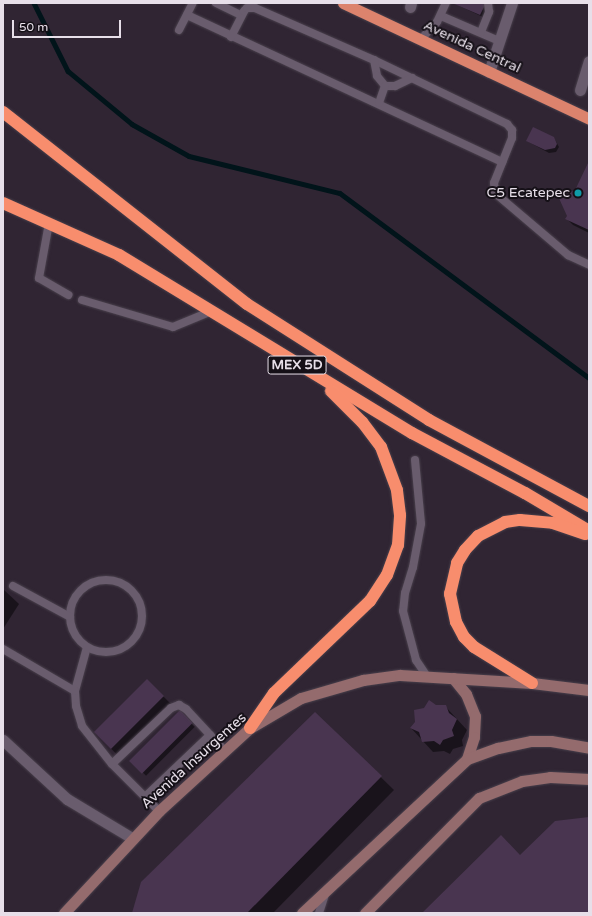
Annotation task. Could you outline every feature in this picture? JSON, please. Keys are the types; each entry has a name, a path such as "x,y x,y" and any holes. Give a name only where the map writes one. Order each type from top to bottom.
{"highway":[{"name":"Avenida Central","path":"343,3 589,119"},
{"name":"MEX 5D","path":"3,112 247,304 335,363 429,420 589,506"},
{"name":"MEX 5D","path":"3,203 119,255 212,311 317,378 589,531"},
{"path":"250,728 274,693 370,601 387,575 398,545 400,515 397,490 381,447 362,422 317,378"},
{"path":"532,683 480,651 464,636 456,622 450,594 457,563 465,550 478,536 504,522 520,520 553,523 589,536"}],"main road":[{"name":"Avenida Insurgentes","path":"64,913 132,838 159,811 250,728 301,698 326,689 364,680 426,675 532,683 589,690"},
{"path":"453,678 466,694 475,716 474,737 468,759"},
{"path":"302,913 468,759 498,748 531,741 551,741 589,748"},
{"path":"364,913 480,798 522,781 550,777 589,779"}],"street":[{"path":"489,72 512,3"},
{"path":"580,90 589,61"},
{"path":"3,740 67,799 132,838"}],"lane":[{"path":"180,30 192,3"},
{"path":"216,3 241,15"},
{"path":"421,39 441,16 446,3"},
{"path":"481,32 489,12 488,3"},
{"path":"231,37 241,15 247,8 255,8 374,60 510,127 512,138 494,183 495,193 568,255 589,265"},
{"path":"187,15 231,37 379,103 502,162"},
{"path":"441,16 499,41"},
{"path":"374,60 377,76 385,86"},
{"path":"385,86 395,86 412,78"},
{"path":"379,103 385,86"},
{"path":"50,223 38,274 44,283 68,295"},
{"path":"82,300 173,327 212,311"},
{"path":"416,460 421,524 414,567 405,593 403,611 416,660 426,675"},
{"path":"109,580 120,583 130,589 138,599 142,622 131,643 121,649 109,652 97,651 86,646 72,628 70,617 77,594 86,586 109,580"},
{"path":"13,586 70,617"},
{"path":"86,646 75,691 76,706 82,726 112,764 159,811"},
{"path":"3,649 75,691"},
{"path":"112,764 174,706 186,709 225,751"},
{"path":"145,797 210,735"},
{"path":"319,913 326,891"}],"building":[{"path":"452,3 486,3 480,15"},
{"path":"533,127 554,137 557,144 555,148 545,150 526,141"},
{"name":"C5 Ecatepec","path":"589,161 589,230 565,219 567,216 558,196 575,190"},
{"path":"147,679 164,696 111,749 94,732"},
{"path":"429,700 436,705 446,705 449,713 457,719 452,730 454,736 443,740 440,745 434,741 422,742 419,732 410,728 415,722 414,710 424,708"},
{"path":"180,710 193,723 142,774 129,761"},
{"path":"315,712 382,776 247,913 132,913 141,882"},
{"path":"589,817 589,913 422,913 501,835 520,855 555,821"}],"waterway":[{"path":"34,3 68,71 132,124 189,156 340,193 589,378"}],"place":[{"name":"C5 Ecatepec","path":"578,193"}]}
